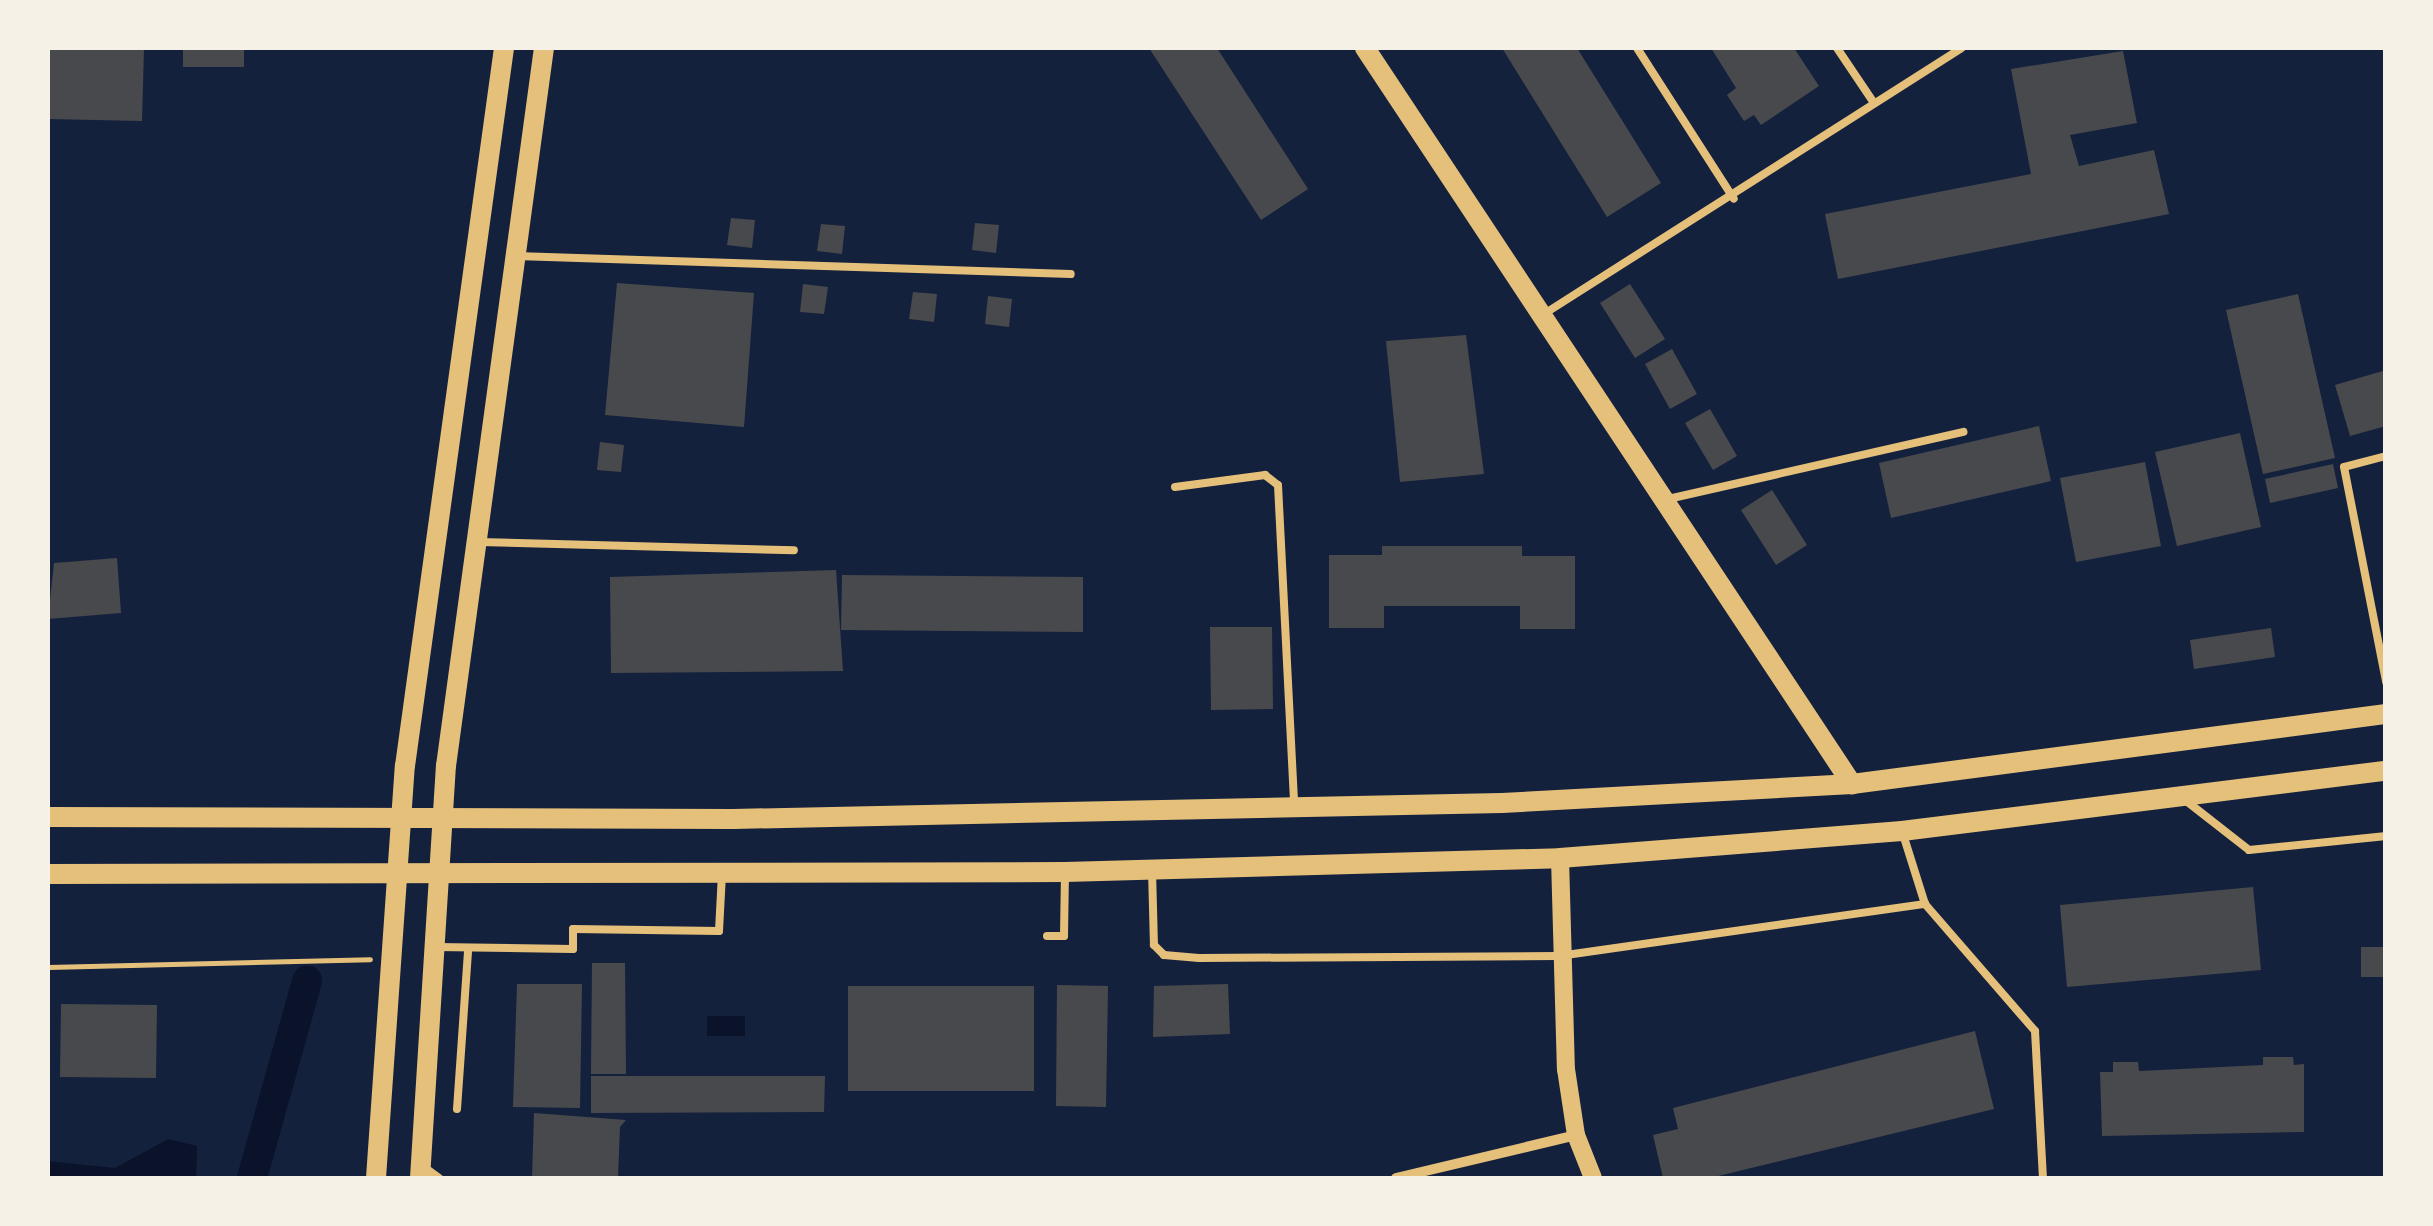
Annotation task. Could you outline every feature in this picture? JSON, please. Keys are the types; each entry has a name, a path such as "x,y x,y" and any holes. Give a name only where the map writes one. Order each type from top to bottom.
{"main road":[{"path":"376,1178 400,822 504,48"},
{"path":"420,1172 441,821 544,48"},
{"path":"1365,48 1668,499 1852,784"},
{"path":"48,817 400,822 1294,808 1852,784 2386,714"},
{"path":"48,874 394,877 1065,872 1560,858 1902,831 2386,771"}],"street":[{"path":"1560,858 1559,956 1576,1135 1593,1178"},
{"path":"1396,1178 1576,1135"}],"lane":[{"path":"1637,48 1734,199"},
{"path":"1836,48 1874,103"},
{"path":"1542,316 1734,199 1962,48"},
{"path":"514,256 1071,274"},
{"path":"1668,499 1964,432"},
{"path":"2386,456 2344,466 2386,682"},
{"path":"1174,487 1264,475 1278,485 1294,808"},
{"path":"476,542 794,550"},
{"path":"2181,798 2248,850 2386,836"},
{"path":"1902,831 1925,904 2035,1030 2042,1178"},
{"path":"1152,870 1154,945 1171,956 1559,956 1925,904"},
{"path":"1047,936 1064,936 1065,872"},
{"path":"434,947 468,951 572,949 573,929 719,931 722,873"},
{"path":"458,1109 468,951"},
{"path":"420,1172 439,1178"}],"path":[{"path":"48,967 388,959"}],"water":[{"path":"707,1016 745,1016 745,1036 707,1036"},
{"path":"168,1139 197,1146 196,1178 48,1178 48,1161 115,1168"}],"building":[{"path":"48,48 144,48 142,121 48,119"},
{"path":"183,48 244,48 244,67 183,67"},
{"path":"1149,48 1217,48 1308,189 1261,220"},
{"path":"1502,48 1577,48 1661,183 1607,217"},
{"path":"1711,48 1794,48 1819,86 1761,125 1754,115 1744,121 1727,95 1736,88"},
{"path":"2123,51 2137,123 2070,135 2079,166 2154,150 2169,214 1838,279 1825,214 2031,174 2011,69"},
{"path":"731,218 755,220 752,248 727,245"},
{"path":"975,223 999,225 996,253 972,250"},
{"path":"821,224 845,226 842,254 817,251"},
{"path":"617,283 754,293 744,427 605,415"},
{"path":"803,284 828,287 824,314 800,312"},
{"path":"1630,284 1665,339 1635,358 1600,303"},
{"path":"913,292 937,294 934,322 909,319"},
{"path":"2298,294 2335,458 2263,474 2226,310"},
{"path":"988,296 1012,299 1009,327 985,324"},
{"path":"1466,335 1484,474 1400,482 1386,341"},
{"path":"1672,349 1697,394 1670,409 1645,364"},
{"path":"2386,370 2386,426 2350,436 2335,385"},
{"path":"1710,409 1737,456 1713,470 1685,423"},
{"path":"2039,426 2051,481 1891,518 1879,463"},
{"path":"2240,433 2261,527 2177,546 2155,452"},
{"path":"600,442 624,445 621,472 597,470"},
{"path":"2145,462 2161,546 2076,562 2060,478"},
{"path":"2333,464 2338,488 2270,503 2265,479"},
{"path":"1772,490 1807,545 1776,565 1741,510"},
{"path":"1382,546 1522,546 1522,556 1575,556 1575,629 1520,629 1520,606 1384,606 1384,628 1329,628 1329,555 1382,555"},
{"path":"117,558 121,613 48,619 54,563"},
{"path":"836,570 843,671 611,673 610,577"},
{"path":"842,575 1083,577 1083,632 841,630"},
{"path":"1210,627 1272,627 1273,709 1211,710"},
{"path":"2271,628 2275,657 2194,669 2190,640"},
{"path":"2253,887 2261,970 2067,987 2060,905"},
{"path":"2361,947 2386,947 2386,977 2361,977"},
{"path":"592,963 625,963 626,1074 591,1074"},
{"path":"517,984 582,984 580,1108 513,1107"},
{"path":"1228,984 1230,1034 1153,1037 1154,986"},
{"path":"1057,985 1108,986 1106,1107 1056,1106"},
{"path":"848,986 1034,986 1034,1091 848,1091"},
{"path":"61,1004 157,1005 156,1078 60,1077"},
{"path":"1975,1031 1994,1109 1710,1178 1663,1178 1653,1135 1678,1129 1673,1108"},
{"path":"2263,1057 2293,1057 2294,1065 2304,1064 2304,1132 2102,1136 2100,1072 2113,1072 2113,1062 2138,1062 2139,1071 2263,1065"},
{"path":"591,1076 825,1076 824,1112 591,1113"},
{"path":"534,1113 626,1120 620,1127 618,1178 532,1178"}],"waterway":[{"path":"252,1178 307,981"}]}
